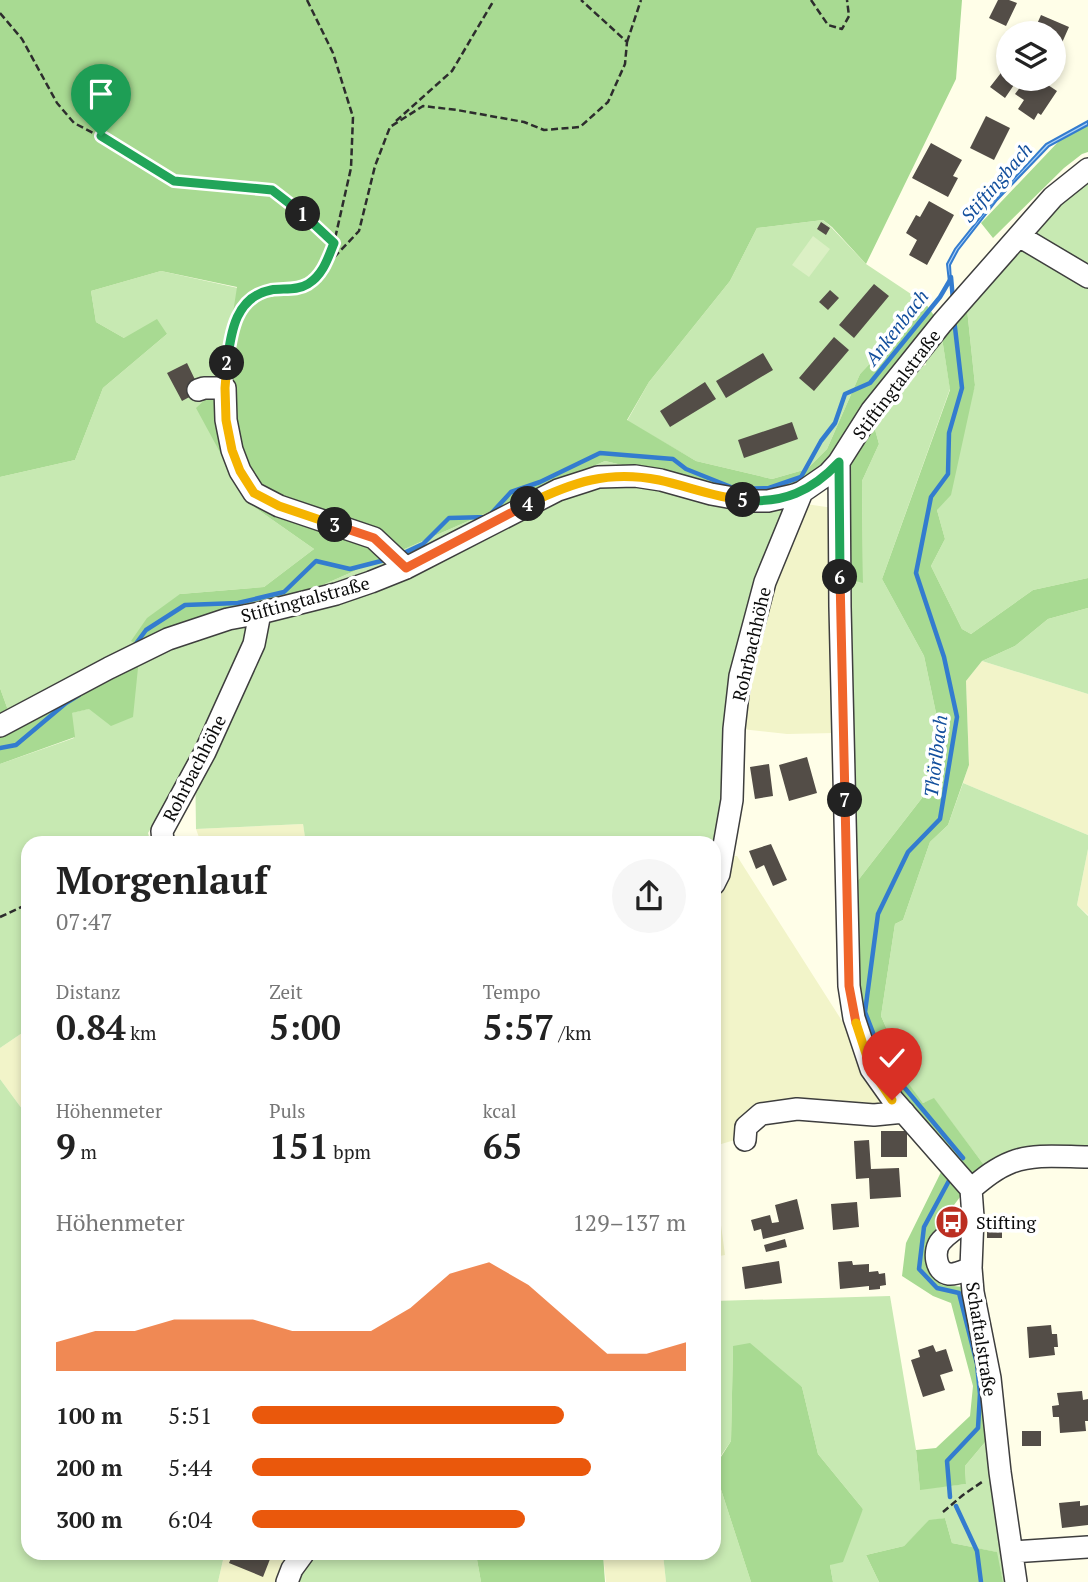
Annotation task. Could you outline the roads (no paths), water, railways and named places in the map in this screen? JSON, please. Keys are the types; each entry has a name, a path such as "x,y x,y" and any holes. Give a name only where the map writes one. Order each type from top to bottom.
{"street":[{"name":"Stiftingtalstraße","path":"0,726 168,639 228,620 336,594 406,568 530,503 558,490 598,477 635,476 661,480 711,494 750,501 768,501 802,492 828,474 839,462 872,410 942,323 1053,197 1088,169"},
{"path":"1019,236 1088,278"},
{"path":"198,390 225,388 226,420 232,450 240,471 254,493 279,506 374,538 406,568"},
{"path":"839,462 849,986 854,1018 871,1069 892,1100 971,1189 1000,1168 1026,1158 1088,1157"},
{"name":"Rohrbachhöhe","path":"721,863 732,800 734,729 740,676 765,582 802,492"},
{"name":"Rohrbachhöhe","path":"162,836 162,831 205,752 254,645 260,613"},
{"path":"745,1140 746,1127 761,1114 797,1109 874,1115 904,1112"},
{"name":"Schaftalstraße","path":"971,1189 974,1217 971,1268 973,1292 990,1378 1016,1582"},
{"path":"971,1268 951,1275 946,1273 937,1264 936,1250 947,1236 974,1217"},
{"path":"1012,1552 1088,1546"},
{"path":"287,1582 299,1560"}],"water":[{"name":"Stiftingbach","path":"1088,121 1088,125 1049,146 997,200 958,250 950,265 949,282 947,264 955,249 995,199 1046,144"}],"waterway":[{"name":"Thörlbach","path":"951,277 953,300"},
{"name":"Ankenbach","path":"406,552 423,544 449,518 488,517 511,492 540,482 600,453 673,459 686,469 736,489 769,488 801,477 821,441 835,423 845,394 870,383 940,297 950,280"},
{"name":"Thörlbach","path":"954,319 962,388 949,433 948,474 931,497 916,573 944,657 957,717 940,819 908,852 878,914 865,1012 882,1056 963,1158"},
{"name":"Ankenbach","path":"135,645 146,630 185,605 238,603 284,592 316,561 350,569 389,559"},
{"name":"Ankenbach","path":"0,748 16,745 79,695"},
{"name":"Thörlbach","path":"950,1497 947,1461 978,1428 980,1394 977,1364 959,1293 937,1288 919,1269 924,1227 951,1177"},
{"name":"Thörlbach","path":"956,1506 977,1551 981,1582"}],"place":[{"name":"Stifting","path":"952,1222"}]}
